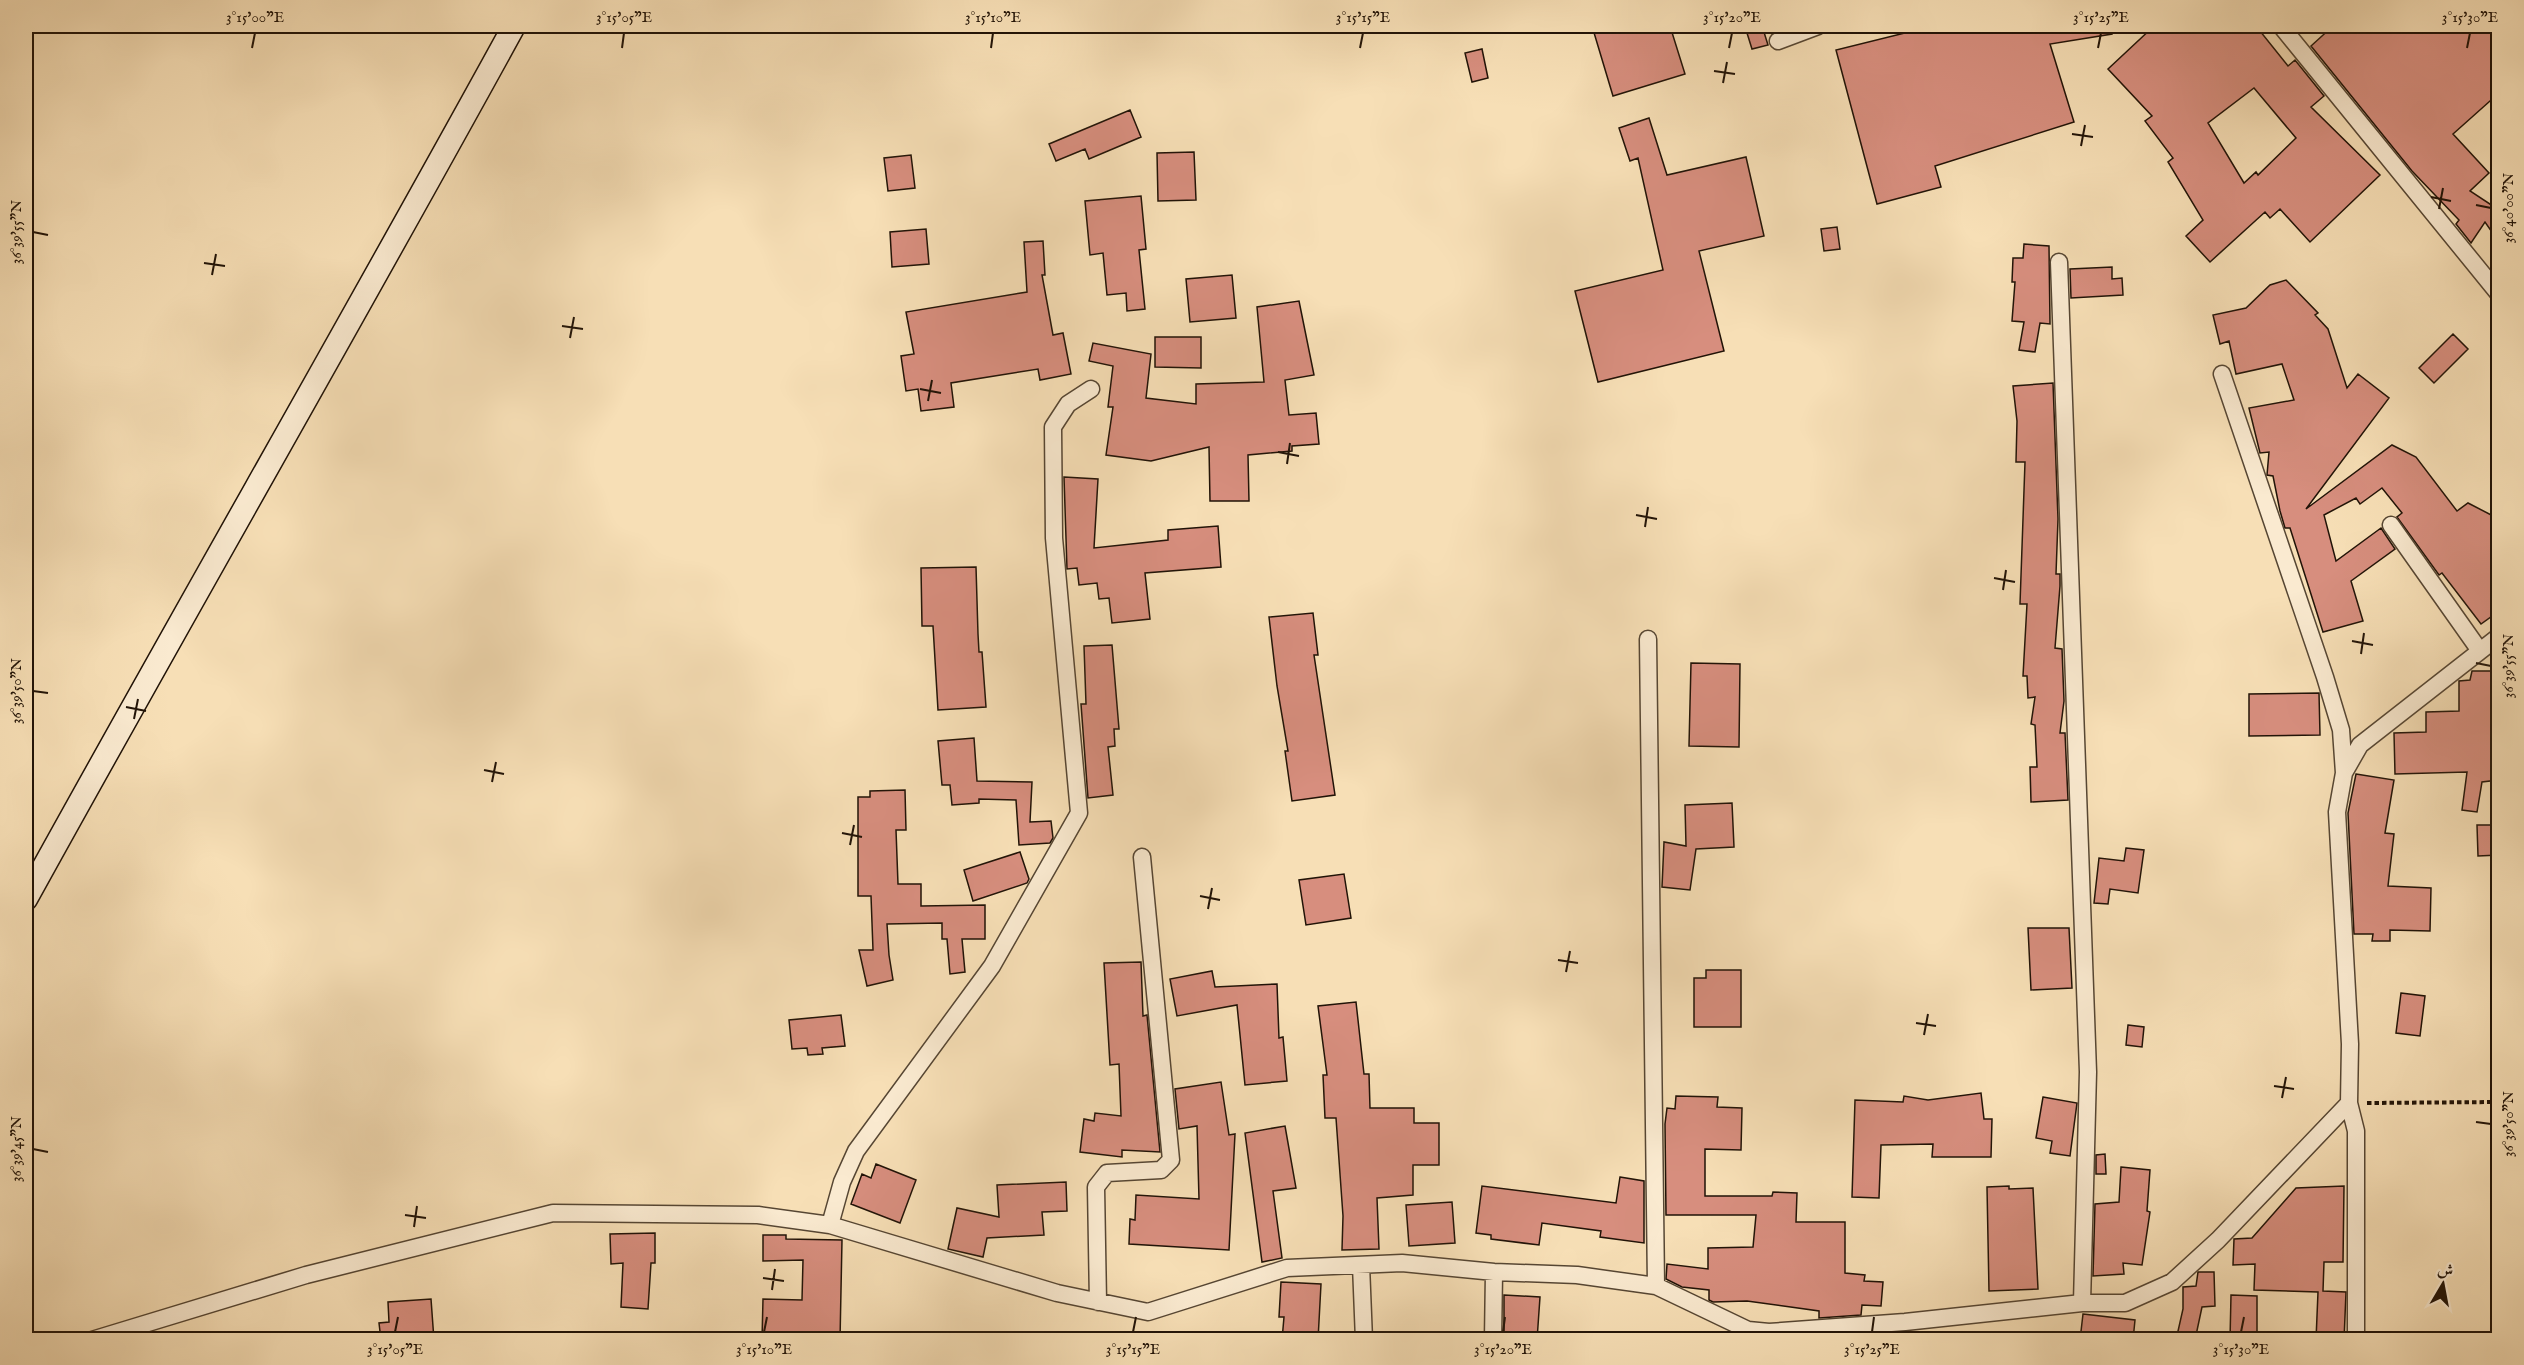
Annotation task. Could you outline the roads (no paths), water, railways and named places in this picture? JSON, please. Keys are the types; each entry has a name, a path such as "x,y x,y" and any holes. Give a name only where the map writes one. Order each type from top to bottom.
{"main road":[{"path":"26,899 141,690 360,307 514,26"}],"street":[{"path":"1778,41 1818,26"},
{"path":"2281,26 2499,293"},
{"path":"2059,262 2088,1072 2082,1303"},
{"path":"2222,374 2341,730 2344,773 2337,812 2350,1044 2349,1103 2356,1131 2355,1340"},
{"path":"830,1225 842,1182 856,1151 992,966 1079,813 1054,538 1053,427 1068,404 1091,388"},
{"path":"2391,525 2480,651"},
{"path":"2344,773 2360,745 2499,637"},
{"path":"1648,639 1656,1286"},
{"path":"1098,1302 1096,1187 1107,1173 1161,1170 1171,1160 1142,857"},
{"path":"92,1340 306,1275 553,1213 758,1215 830,1225 1058,1293 1148,1312 1287,1268 1402,1263 1494,1272 1577,1275 1656,1286 1748,1330 1768,1336 2082,1303 2125,1303 2172,1282 2218,1240 2349,1103"},
{"path":"1361,1265 1365,1340"},
{"path":"1493,1340 1494,1272"}]}
